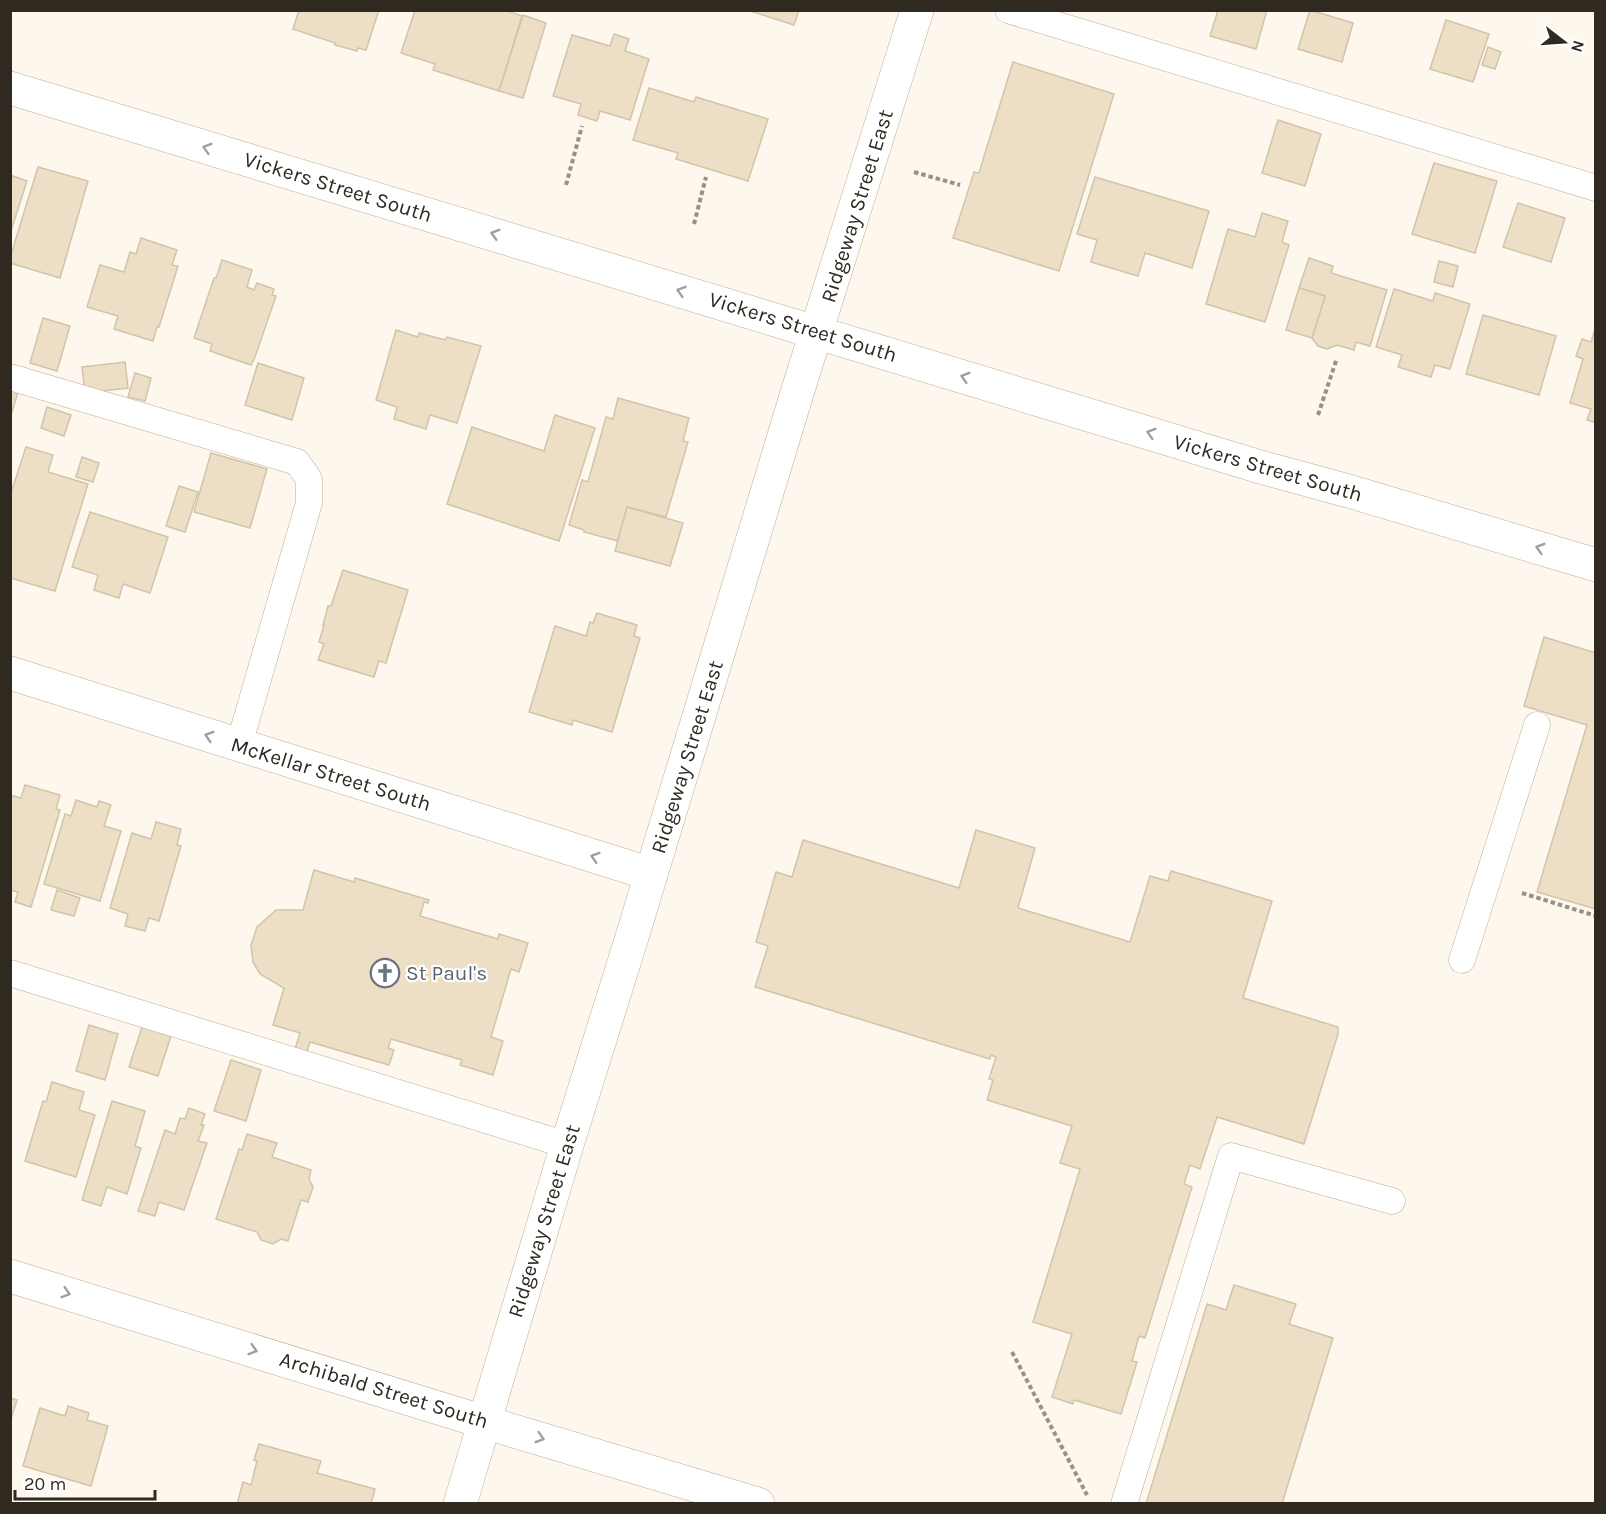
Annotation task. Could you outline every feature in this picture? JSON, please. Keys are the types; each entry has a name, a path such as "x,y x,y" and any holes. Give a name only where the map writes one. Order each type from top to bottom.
{"street":[{"name":"Ridgeway Street East","path":"460,1503 788,423 917,10"},
{"name":"Vickers Street South","path":"10,88 1257,466 1363,495 1596,565"},
{"name":"McKellar Street South","path":"10,673 651,874"},
{"name":"Archibald Street South","path":"10,1276 484,1422 758,1503"}],"lane":[{"path":"1008,10 1596,188"},
{"path":"10,377 297,462 309,479 309,503 239,745"},
{"path":"1462,960 1537,725"},
{"path":"10,973 567,1145"},
{"path":"1124,1503 1231,1156 1392,1201"}],"path":[{"path":"566,185 582,126"},
{"path":"914,172 960,185"},
{"path":"694,225 706,177"},
{"path":"1318,415 1337,358"},
{"path":"1486,883 1596,916"},
{"path":"1012,1352 1092,1503"}],"building":[{"path":"299,10 379,10 366,50 358,48 357,51 293,29"},
{"path":"415,10 504,10 522,16 499,91 433,70 435,64 401,53"},
{"path":"747,10 799,10 794,25"},
{"path":"1218,10 1267,10 1256,49 1210,36"},
{"path":"1310,10 1353,23 1342,62 1298,49"},
{"path":"523,15 546,23 523,98 499,91"},
{"path":"1446,20 1489,34 1473,82 1430,69"},
{"path":"614,34 629,39 625,51 649,59 630,120 600,111 597,121 578,115 581,104 553,96 572,35 610,46"},
{"path":"1488,47 1501,52 1495,69 1482,65"},
{"path":"1013,62 1114,94 1059,271 953,238 974,172 979,173"},
{"path":"649,88 694,102 696,97 768,119 748,181 676,159 678,153 633,140"},
{"path":"1278,120 1321,134 1305,186 1262,173"},
{"path":"1434,163 1497,181 1475,253 1412,234"},
{"path":"38,167 88,181 60,278 10,263"},
{"path":"10,175 27,181 10,234"},
{"path":"1095,177 1209,211 1192,268 1145,253 1138,276 1091,262 1097,240 1077,234"},
{"path":"1518,203 1565,218 1551,262 1503,247"},
{"path":"1262,213 1288,221 1282,242 1289,245 1265,322 1206,304 1228,229 1255,237"},
{"path":"141,238 177,250 172,265 178,266 153,341 114,329 118,316 87,307 100,265 124,272 130,252 136,254"},
{"path":"1309,258 1333,266 1331,273 1387,290 1370,346 1356,342 1354,350 1337,345 1327,349 1318,346 1312,338 1325,296 1299,288"},
{"path":"222,260 252,270 247,287 254,290 257,283 274,289 272,295 276,296 251,365 210,351 212,344 194,338"},
{"path":"1439,261 1458,266 1453,287 1434,282"},
{"path":"1299,288 1325,296 1312,338 1286,330"},
{"path":"1394,289 1433,301 1435,293 1470,304 1450,369 1435,365 1431,377 1398,367 1402,355 1376,347"},
{"path":"1483,315 1556,336 1539,395 1466,374"},
{"path":"43,318 70,326 57,371 30,363"},
{"path":"396,330 418,337 419,333 445,340 447,337 481,346 457,423 430,415 426,429 394,419 397,407 376,400"},
{"path":"1594,332 1596,333 1596,423 1587,420 1591,409 1570,403 1583,359 1576,356 1582,339 1591,342"},
{"path":"125,362 128,388 85,393 82,367"},
{"path":"258,363 304,378 292,420 245,405"},
{"path":"135,373 151,378 145,401 128,397"},
{"path":"10,389 18,392 12,412 10,411"},
{"path":"618,398 689,418 683,441 688,442 666,517 627,507 618,541 584,532 584,530 569,525 582,480 588,482 606,417 613,419"},
{"path":"47,407 71,415 64,436 41,428"},
{"path":"555,415 595,428 559,541 447,504 472,427 544,451"},
{"path":"26,447 53,455 48,472 88,484 55,591 10,578 10,496"},
{"path":"211,453 267,469 250,528 194,512"},
{"path":"82,457 99,463 93,482 76,477"},
{"path":"179,486 198,492 185,532 166,526"},
{"path":"627,507 683,523 670,566 615,551"},
{"path":"90,512 168,537 150,593 123,584 119,598 94,590 98,575 72,567"},
{"path":"343,570 408,590 386,663 379,661 374,677 318,660 324,644 319,642 328,606 331,606"},
{"path":"597,613 637,625 634,636 640,638 612,732 573,720 572,725 529,712 555,626 586,636 590,622 593,623"},
{"path":"1544,637 1596,653 1596,909 1537,892 1587,725 1524,706"},
{"path":"25,785 60,795 56,809 60,810 31,907 15,902 18,892 10,890 10,795 21,798"},
{"path":"76,800 97,807 99,801 111,805 104,826 121,831 100,901 44,884 65,814 71,816"},
{"path":"156,822 181,829 177,845 181,846 159,921 149,918 145,931 125,926 128,914 110,908 132,833 151,839"},
{"path":"976,830 1035,848 1018,908 1130,942 1150,876 1168,881 1171,871 1272,901 1243,998 1338,1027 1338,1034 1304,1144 1217,1117 1200,1169 1190,1165 1184,1184 1192,1187 1145,1338 1139,1336 1132,1361 1137,1362 1121,1414 1074,1400 1073,1404 1052,1397 1072,1334 1033,1322 1080,1169 1060,1163 1072,1126 987,1100 993,1080 989,1079 996,1057 991,1055 990,1059 755,987 768,946 756,942 776,872 792,877 803,840 959,888"},
{"name":"St Paul's","path":"314,870 354,882 355,878 429,900 428,903 424,902 420,916 498,939 499,934 528,943 519,972 511,969 491,1037 503,1041 493,1075 460,1065 462,1060 391,1039 388,1048 394,1050 389,1065 310,1042 306,1055 294,1052 300,1033 273,1025 284,988 260,974 253,962 251,945 257,927 276,910 303,910"},
{"path":"57,890 80,898 74,916 51,910"},
{"path":"143,1024 172,1033 158,1076 129,1067"},
{"path":"89,1025 118,1034 105,1080 76,1071"},
{"path":"231,1060 261,1070 246,1121 214,1111"},
{"path":"52,1082 84,1092 79,1110 95,1115 76,1177 25,1161 43,1101 46,1102"},
{"path":"112,1101 145,1111 135,1146 141,1148 127,1194 107,1187 101,1206 82,1200"},
{"path":"189,1108 205,1114 198,1141 207,1143 184,1210 159,1202 155,1216 138,1211 165,1130 175,1134 180,1118 185,1119"},
{"path":"247,1134 277,1143 272,1157 311,1170 309,1179 313,1187 308,1202 301,1200 288,1241 281,1239 273,1244 261,1240 257,1232 216,1219 239,1149 242,1150"},
{"path":"1234,1285 1296,1304 1289,1324 1333,1338 1282,1504 1146,1504 1207,1304 1226,1310"},
{"path":"10,1398 17,1400 10,1422"},
{"path":"68,1406 89,1413 87,1420 108,1426 91,1486 23,1466 40,1408 65,1416"},
{"path":"259,1444 321,1461 317,1473 375,1489 371,1504 237,1504 243,1482 251,1485 257,1461 254,1460"}],"place":[{"name":"St Paul's","path":"385,973"}]}
